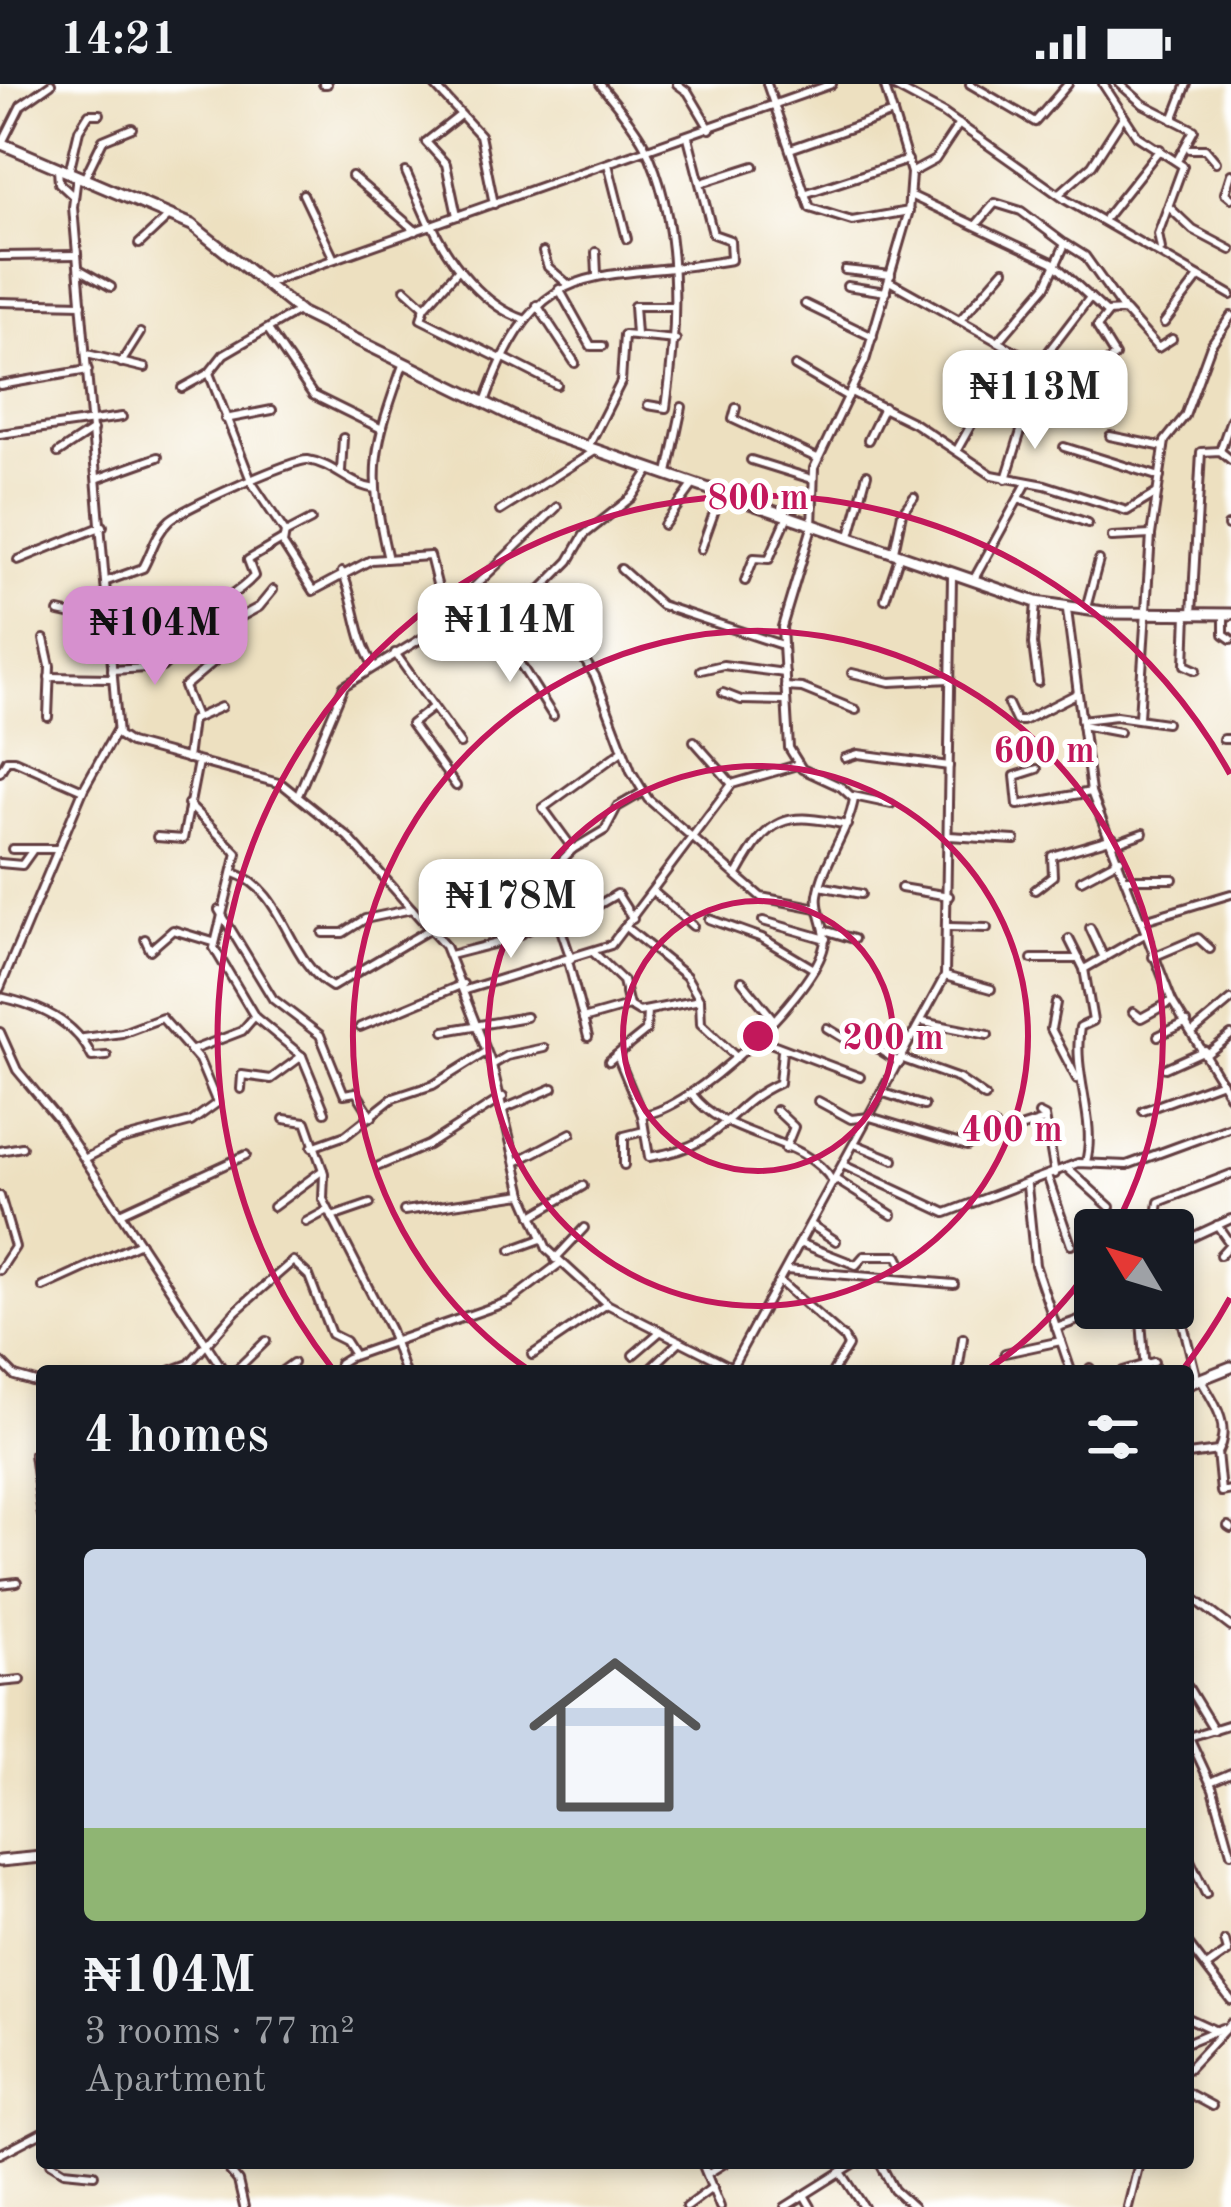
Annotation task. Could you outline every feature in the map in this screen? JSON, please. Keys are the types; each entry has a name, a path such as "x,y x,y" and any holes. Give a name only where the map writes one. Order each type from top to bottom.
{"street":[{"path":"51,84 24,102 1,143 202,232 260,285 298,311 484,405 591,450 952,577 1067,610 1227,614 1224,634 1231,639"},
{"path":"433,84 480,135 494,204"},
{"path":"600,84 647,151 668,218 676,340 666,408 648,405"},
{"path":"677,84 691,95 710,130"},
{"path":"767,84 811,208 845,221 909,211"},
{"path":"260,285 776,108 832,84"},
{"path":"886,84 911,173 909,211 873,337 817,458 812,527 784,612 782,645 789,748 798,765 853,796 891,804"},
{"path":"886,84 959,124 1059,194 1231,295"},
{"path":"970,84 1035,122 1068,84"},
{"path":"1103,84 1137,136 1178,160 1184,172 1158,234 1162,252"},
{"path":"1120,84 1195,131 1178,160"},
{"path":"1173,120 1187,84"},
{"path":"790,149 893,113"},
{"path":"100,114 89,114 82,122 72,195 103,526 116,731 83,790 0,992 61,1020 84,1039 92,1057 107,1056"},
{"path":"457,216 446,164 426,141 459,116"},
{"path":"1059,194 1092,165 1123,117"},
{"path":"911,173 935,160 959,124"},
{"path":"72,195 59,183 103,140 132,128"},
{"path":"484,405 501,359 526,320 559,289 597,275 733,258 730,240 712,235 688,137"},
{"path":"1186,150 1202,147 1216,162"},
{"path":"1105,218 1160,149"},
{"path":"804,194 904,157"},
{"path":"608,164 627,238"},
{"path":"701,183 754,166"},
{"path":"406,172 458,271 506,311 526,320"},
{"path":"1231,174 1225,193 1231,198"},
{"path":"352,176 416,230"},
{"path":"303,194 334,259"},
{"path":"911,196 1057,265 1089,299 1109,312"},
{"path":"977,225 988,208 1001,203 1084,256 1158,348 1172,339"},
{"path":"1168,212 1231,250"},
{"path":"139,244 170,215"},
{"path":"999,341 1046,286 1064,242"},
{"path":"543,252 548,267 568,285"},
{"path":"596,253 597,275"},
{"path":"0,256 77,255"},
{"path":"79,269 111,287"},
{"path":"845,270 890,278 1076,385 1115,354 1097,327 1109,312 1122,308"},
{"path":"960,320 1004,270"},
{"path":"458,271 425,307 421,320 557,385"},
{"path":"1164,323 1199,277"},
{"path":"847,286 886,292"},
{"path":"405,289 425,307"},
{"path":"559,289 591,346 603,346"},
{"path":"1039,364 1089,299"},
{"path":"0,302 82,304"},
{"path":"805,304 873,337"},
{"path":"537,305 575,363"},
{"path":"636,335 634,306 673,306"},
{"path":"182,388 209,374 224,354 298,311"},
{"path":"1139,717 1151,535 1164,447 1185,416 1211,345 1231,316"},
{"path":"268,330 313,395 380,428"},
{"path":"122,363 140,333"},
{"path":"500,512 591,450 621,382 624,335 676,340"},
{"path":"87,354 145,368"},
{"path":"386,555 376,515 374,448 403,365"},
{"path":"795,366 884,407 1006,479 1127,511 1157,493"},
{"path":"0,385 88,370"},
{"path":"209,374 252,483 314,592 342,572 386,555 432,557 447,625"},
{"path":"958,450 981,406 991,401"},
{"path":"668,476 682,407"},
{"path":"868,440 884,407"},
{"path":"736,408 734,419 817,458"},
{"path":"225,418 272,410"},
{"path":"1006,479 1027,412"},
{"path":"0,434 93,427 122,417"},
{"path":"1220,451 1231,419"},
{"path":"58,453 93,427"},
{"path":"1111,436 1164,447"},
{"path":"341,471 343,438"},
{"path":"80,441 94,441"},
{"path":"1064,447 1160,476"},
{"path":"1196,670 1185,665 1200,457 1203,450 1220,451 1231,460"},
{"path":"99,478 158,457"},
{"path":"106,580 142,568 149,547 176,515 302,460 341,471 358,485 376,489"},
{"path":"751,460 812,479"},
{"path":"447,625 476,642 500,632 568,561 584,535 632,497 650,470"},
{"path":"850,540 867,474"},
{"path":"972,583 1027,483"},
{"path":"664,525 693,485"},
{"path":"701,549 720,496"},
{"path":"885,599 902,513 914,497"},
{"path":"1021,500 1088,523"},
{"path":"446,614 557,507"},
{"path":"745,581 754,558 769,559 787,518"},
{"path":"110,633 137,633 182,619 238,591 254,576 248,560 311,520"},
{"path":"18,560 103,526"},
{"path":"1112,537 1151,535"},
{"path":"1084,611 1099,560"},
{"path":"621,569 661,605 782,645"},
{"path":"342,572 355,600 362,645 374,666"},
{"path":"736,1365 736,1354 945,976 952,577"},
{"path":"196,717 184,687 229,649 220,634 224,625 259,607 273,590"},
{"path":"539,590 595,676 622,751 643,791 761,897 817,908"},
{"path":"1036,602 1033,644 1038,682"},
{"path":"1067,610 1091,792 1114,840 1144,934 1172,1001 1231,1098"},
{"path":"59,612 110,623"},
{"path":"299,793 339,692 374,666 447,625"},
{"path":"500,632 553,716"},
{"path":"44,639 48,717"},
{"path":"395,653 460,744"},
{"path":"49,677 162,667 173,657"},
{"path":"701,670 723,665 785,673"},
{"path":"852,673 890,682 950,679"},
{"path":"785,687 856,710"},
{"path":"723,693 736,700 785,701"},
{"path":"1008,704 1016,721 1023,722 1076,694"},
{"path":"187,759 188,730 196,717 221,707"},
{"path":"433,707 411,724 456,785"},
{"path":"1079,709 1091,716 1166,723"},
{"path":"1081,722 1091,716"},
{"path":"1081,722 1119,732"},
{"path":"116,731 130,743 299,793 348,836 450,956 503,1097 523,1194 541,1239 557,1262 607,1304 732,1365"},
{"path":"694,741 732,784"},
{"path":"107,749 130,743"},
{"path":"573,849 543,808 622,751"},
{"path":"845,758 858,754 949,766"},
{"path":"0,772 7,760 14,760 83,790"},
{"path":"157,837 182,839 198,762"},
{"path":"360,1027 464,987 594,953 628,929 732,784 798,765"},
{"path":"1036,769 1015,776 1020,806 1091,792"},
{"path":"588,1037 554,909 552,870 573,849 604,830 617,807 643,791"},
{"path":"642,1115 657,1114 692,1094 796,999 814,969 825,934 817,908 820,886 847,825 853,796"},
{"path":"188,804 233,845 235,873 213,942 255,1017 302,1056 325,1112"},
{"path":"738,873 759,835 772,825 801,816 847,825"},
{"path":"1035,890 1053,876 1051,859 1056,853 1142,833"},
{"path":"949,836 1016,840"},
{"path":"12,849 58,849"},
{"path":"0,863 22,865 32,851"},
{"path":"1081,880 1121,859"},
{"path":"421,918 528,865 552,870"},
{"path":"235,873 265,895 302,958 332,987 430,929"},
{"path":"1128,879 1173,879"},
{"path":"820,886 861,894"},
{"path":"901,888 949,896"},
{"path":"655,893 693,926"},
{"path":"560,928 617,894 634,921"},
{"path":"1141,921 1231,894"},
{"path":"323,933 343,933 365,919 412,909"},
{"path":"450,956 512,939 534,927 539,911 554,909"},
{"path":"220,910 274,999 320,1035 344,1094 356,1093 372,1117"},
{"path":"709,919 778,946 814,969"},
{"path":"763,921 854,939"},
{"path":"949,927 987,928"},
{"path":"1090,928 1104,958"},
{"path":"628,929 686,976 700,1000 701,1024 734,1055"},
{"path":"145,939 150,950 173,930 213,942"},
{"path":"1084,969 1144,934"},
{"path":"1153,957 1198,938 1210,949"},
{"path":"1069,939 1084,969 1093,1021 1080,1028 1077,1079"},
{"path":"594,953 623,981 629,1006"},
{"path":"1032,959 1079,959"},
{"path":"945,976 991,989"},
{"path":"742,981 773,1018"},
{"path":"584,1018 629,1006 647,1011 700,1000"},
{"path":"1133,1012 1141,1018 1172,1001"},
{"path":"1056,1003 1051,1029 1077,1079 1090,1134 1086,1162"},
{"path":"1194,1031 1229,1006"},
{"path":"609,1060 646,1030 647,1011"},
{"path":"84,1039 122,1033 160,1017 190,1051 213,1089 215,1108 191,1122 121,1140 85,1159"},
{"path":"190,1051 242,1031 255,1017"},
{"path":"446,1031 526,1017"},
{"path":"923,1022 988,1035"},
{"path":"1158,1036 1187,1022"},
{"path":"827,1028 852,1043 869,1043 902,1061 959,1078 986,1097"},
{"path":"0,1032 16,1070 122,1212 220,1365"},
{"path":"1165,1068 1206,1052 1231,1035"},
{"path":"754,1037 860,1077"},
{"path":"492,1066 507,1056 544,1048"},
{"path":"617,1055 642,1115 649,1157 706,1141 728,1126 760,1090 779,1083 782,1051"},
{"path":"311,1147 346,1136 393,1099 433,1084 486,1052"},
{"path":"241,1089 242,1076 271,1079 302,1056"},
{"path":"1143,1111 1222,1082"},
{"path":"506,1108 553,1088"},
{"path":"884,1093 924,1106"},
{"path":"692,1094 728,1126 825,1171 941,1213 1086,1162 1127,1165 1231,1127"},
{"path":"380,1166 428,1144 503,1097"},
{"path":"818,1101 850,1119 870,1117 970,1147 994,1126"},
{"path":"776,1110 794,1126 785,1149"},
{"path":"1023,1127 1042,1117 1051,1176 1071,1245"},
{"path":"284,1119 306,1122 330,1213 394,1339 402,1365"},
{"path":"624,1165 624,1136 644,1131"},
{"path":"516,1162 572,1133"},
{"path":"855,1144 893,1160"},
{"path":"0,1151 22,1147"},
{"path":"122,1212 246,1156"},
{"path":"1068,1169 1110,1207"},
{"path":"273,1207 322,1170"},
{"path":"838,1174 892,1215"},
{"path":"1158,1209 1159,1202 1231,1174"},
{"path":"532,1216 583,1186"},
{"path":"1027,1186 1035,1265 1069,1365"},
{"path":"404,1211 523,1194"},
{"path":"0,1196 15,1247 0,1270"},
{"path":"306,1222 370,1204"},
{"path":"1194,1236 1231,1219"},
{"path":"810,1224 836,1241"},
{"path":"1216,1225 1231,1245 1220,1255"},
{"path":"340,1365 394,1339 510,1301 557,1262 584,1228"},
{"path":"124,1248 134,1234"},
{"path":"511,1250 541,1239"},
{"path":"43,1287 140,1243"},
{"path":"800,1243 844,1264 856,1265 864,1256 898,1256 901,1262"},
{"path":"188,1365 243,1304 296,1262 309,1276 331,1334 345,1341 354,1355"},
{"path":"785,1270 954,1284"},
{"path":"779,1281 844,1338 848,1346 837,1365"},
{"path":"532,1354 607,1304"},
{"path":"1005,1353 1074,1325"},
{"path":"1141,1329 1144,1365"},
{"path":"1184,1329 1192,1365"},
{"path":"633,1355 661,1331"},
{"path":"670,1346 671,1336"},
{"path":"959,1365 963,1338"},
{"path":"241,1365 266,1341"},
{"path":"653,1365 681,1341"},
{"path":"724,1359 736,1354"},
{"path":"0,1361 15,1376 36,1382"},
{"path":"1149,1365 1154,1362"},
{"path":"1194,1454 1216,1451 1223,1442 1224,1422 1195,1381 1231,1366"},
{"path":"1216,1451 1222,1492 1231,1490"},
{"path":"36,1453 36,1483"},
{"path":"0,1585 17,1582"},
{"path":"1194,1599 1231,1628"},
{"path":"0,1682 21,1680"},
{"path":"1194,1697 1214,1730"},
{"path":"1194,1736 1231,1724"},
{"path":"1194,1748 1210,1782 1231,1853"},
{"path":"1210,1782 1231,1773"},
{"path":"0,1861 36,1858"},
{"path":"1194,1869 1205,1894"},
{"path":"1208,1966 1228,1952 1226,1941"},
{"path":"1194,1951 1231,2000"},
{"path":"1194,2020 1218,2029"},
{"path":"1194,2039 1231,2023"},
{"path":"1194,2061 1218,2029"},
{"path":"1194,2095 1212,2106"},
{"path":"0,2154 36,2139"},
{"path":"61,2169 94,2174"},
{"path":"228,2169 238,2181 244,2207"},
{"path":"705,2169 719,2207"},
{"path":"707,2174 715,2169"},
{"path":"785,2207 846,2169"},
{"path":"883,2169 894,2190 913,2207"},
{"path":"1128,2207 1138,2169"},
{"path":"841,2172 864,2207"},
{"path":"686,2207 713,2187"},
{"path":"804,2194 811,2207"}]}
